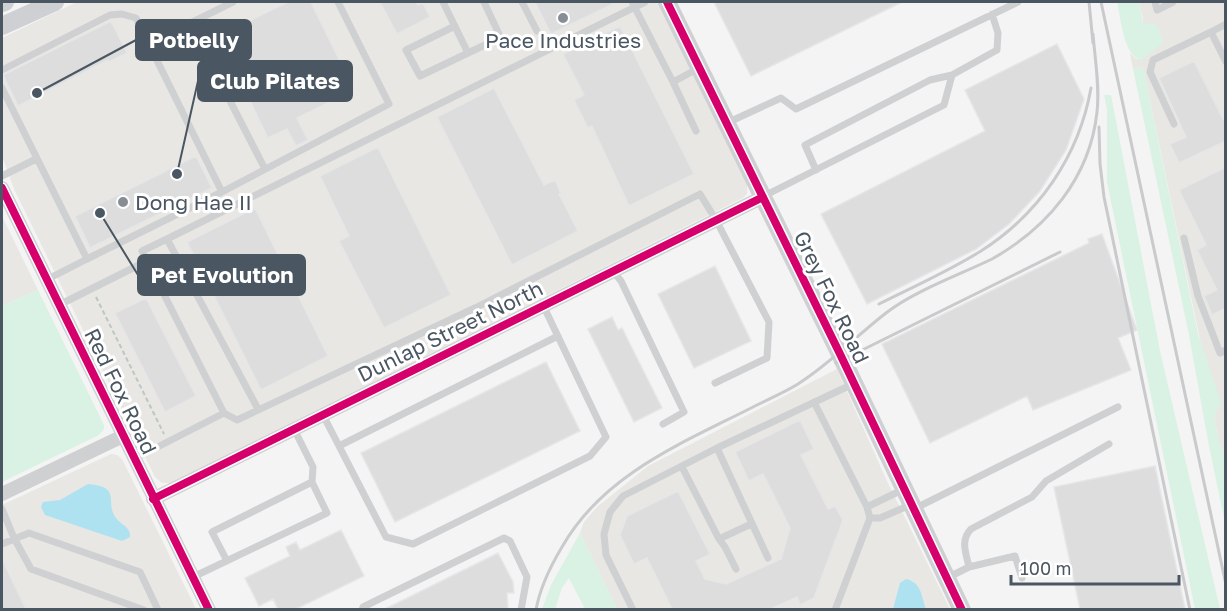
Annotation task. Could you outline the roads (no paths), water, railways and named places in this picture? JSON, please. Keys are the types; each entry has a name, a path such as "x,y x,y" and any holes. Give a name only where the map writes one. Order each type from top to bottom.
{"street":[{"path":"2,26 55,2"},
{"name":"Grey Fox Road","path":"667,2 962,609"},
{"name":"Red Fox Road","path":"2,188 208,609"},
{"name":"Dunlap Street North","path":"153,499 763,196"},
{"path":"2,494 123,436"}],"lane":[{"path":"148,44 233,2"},
{"path":"46,280 222,192 389,104 338,2"},
{"path":"443,2 468,53"},
{"path":"455,26 406,50 420,76 493,40 499,34 484,2"},
{"path":"522,2 537,31"},
{"path":"645,2 633,4 142,251 224,413 237,420 477,307 700,194 769,322 767,358 715,383"},
{"path":"726,123 781,98 796,109 1018,2"},
{"path":"1155,2 1157,10 1173,2"},
{"path":"633,4 696,131"},
{"path":"2,70 110,15 122,14 136,18 222,192"},
{"path":"816,170 805,145 930,80 952,75 997,50 998,33 992,14"},
{"path":"190,23 265,169"},
{"path":"1174,124 1150,72 1153,60 1226,24"},
{"path":"1211,32 1226,62"},
{"path":"673,82 699,68"},
{"path":"763,196 944,105 952,75"},
{"path":"2,88 87,259"},
{"path":"2,176 36,159"},
{"path":"1184,238 1197,296 1220,353 1226,350"},
{"path":"167,239 258,409"},
{"path":"59,305 147,261"},
{"path":"613,271 621,281 684,412 663,423"},
{"path":"323,415 386,537 413,544 590,456 606,437 543,305"},
{"path":"339,446 558,336"},
{"path":"633,609 606,555 604,534 610,512 623,496 717,448 854,383"},
{"path":"814,402 867,507 870,518 835,609"},
{"path":"870,518 880,518 909,501 1118,407"},
{"path":"134,459 224,413"},
{"path":"193,577 327,513 312,482 313,467 294,429"},
{"path":"969,567 964,537 971,528 1032,497 1046,481 1109,444"},
{"path":"717,448 768,558"},
{"path":"682,466 736,569"},
{"path":"226,561 212,532 312,482"},
{"path":"867,507 909,501"},
{"path":"2,509 14,538 31,569 144,609"},
{"path":"719,539 751,524"},
{"path":"2,544 29,533 140,572 154,608"},
{"path":"362,609 504,537 510,541 527,577 521,609"},
{"path":"947,578 969,567 1015,556 1022,578"}],"water":[{"path":"88,484 105,488 109,492 113,512 127,528 130,537 122,541 45,515 41,507 43,502 60,500"},
{"path":"906,579 918,587 926,609 893,609 900,583"}],"railway":[{"path":"1089,2 1093,43"},
{"path":"1101,2 1226,585"},
{"path":"536,610 540,593 553,562 579,521 623,479 648,462 702,432 798,384 821,368 897,305 923,290 992,259 1031,232 1048,216 1075,179 1093,136 1098,93 1093,34"},
{"path":"879,304 981,251 1021,219 1038,201 1066,160 1077,137 1091,88"},
{"path":"1099,127 1104,197 1190,610"},
{"path":"836,363 1060,252"}],"place":[{"name":"Pace Industries","path":"563,18"},
{"name":"Potbelly","path":"37,93"},
{"name":"Club Pilates","path":"177,174"},
{"name":"Dong Hae II","path":"123,202"},
{"name":"Pet Evolution","path":"100,213"}]}
